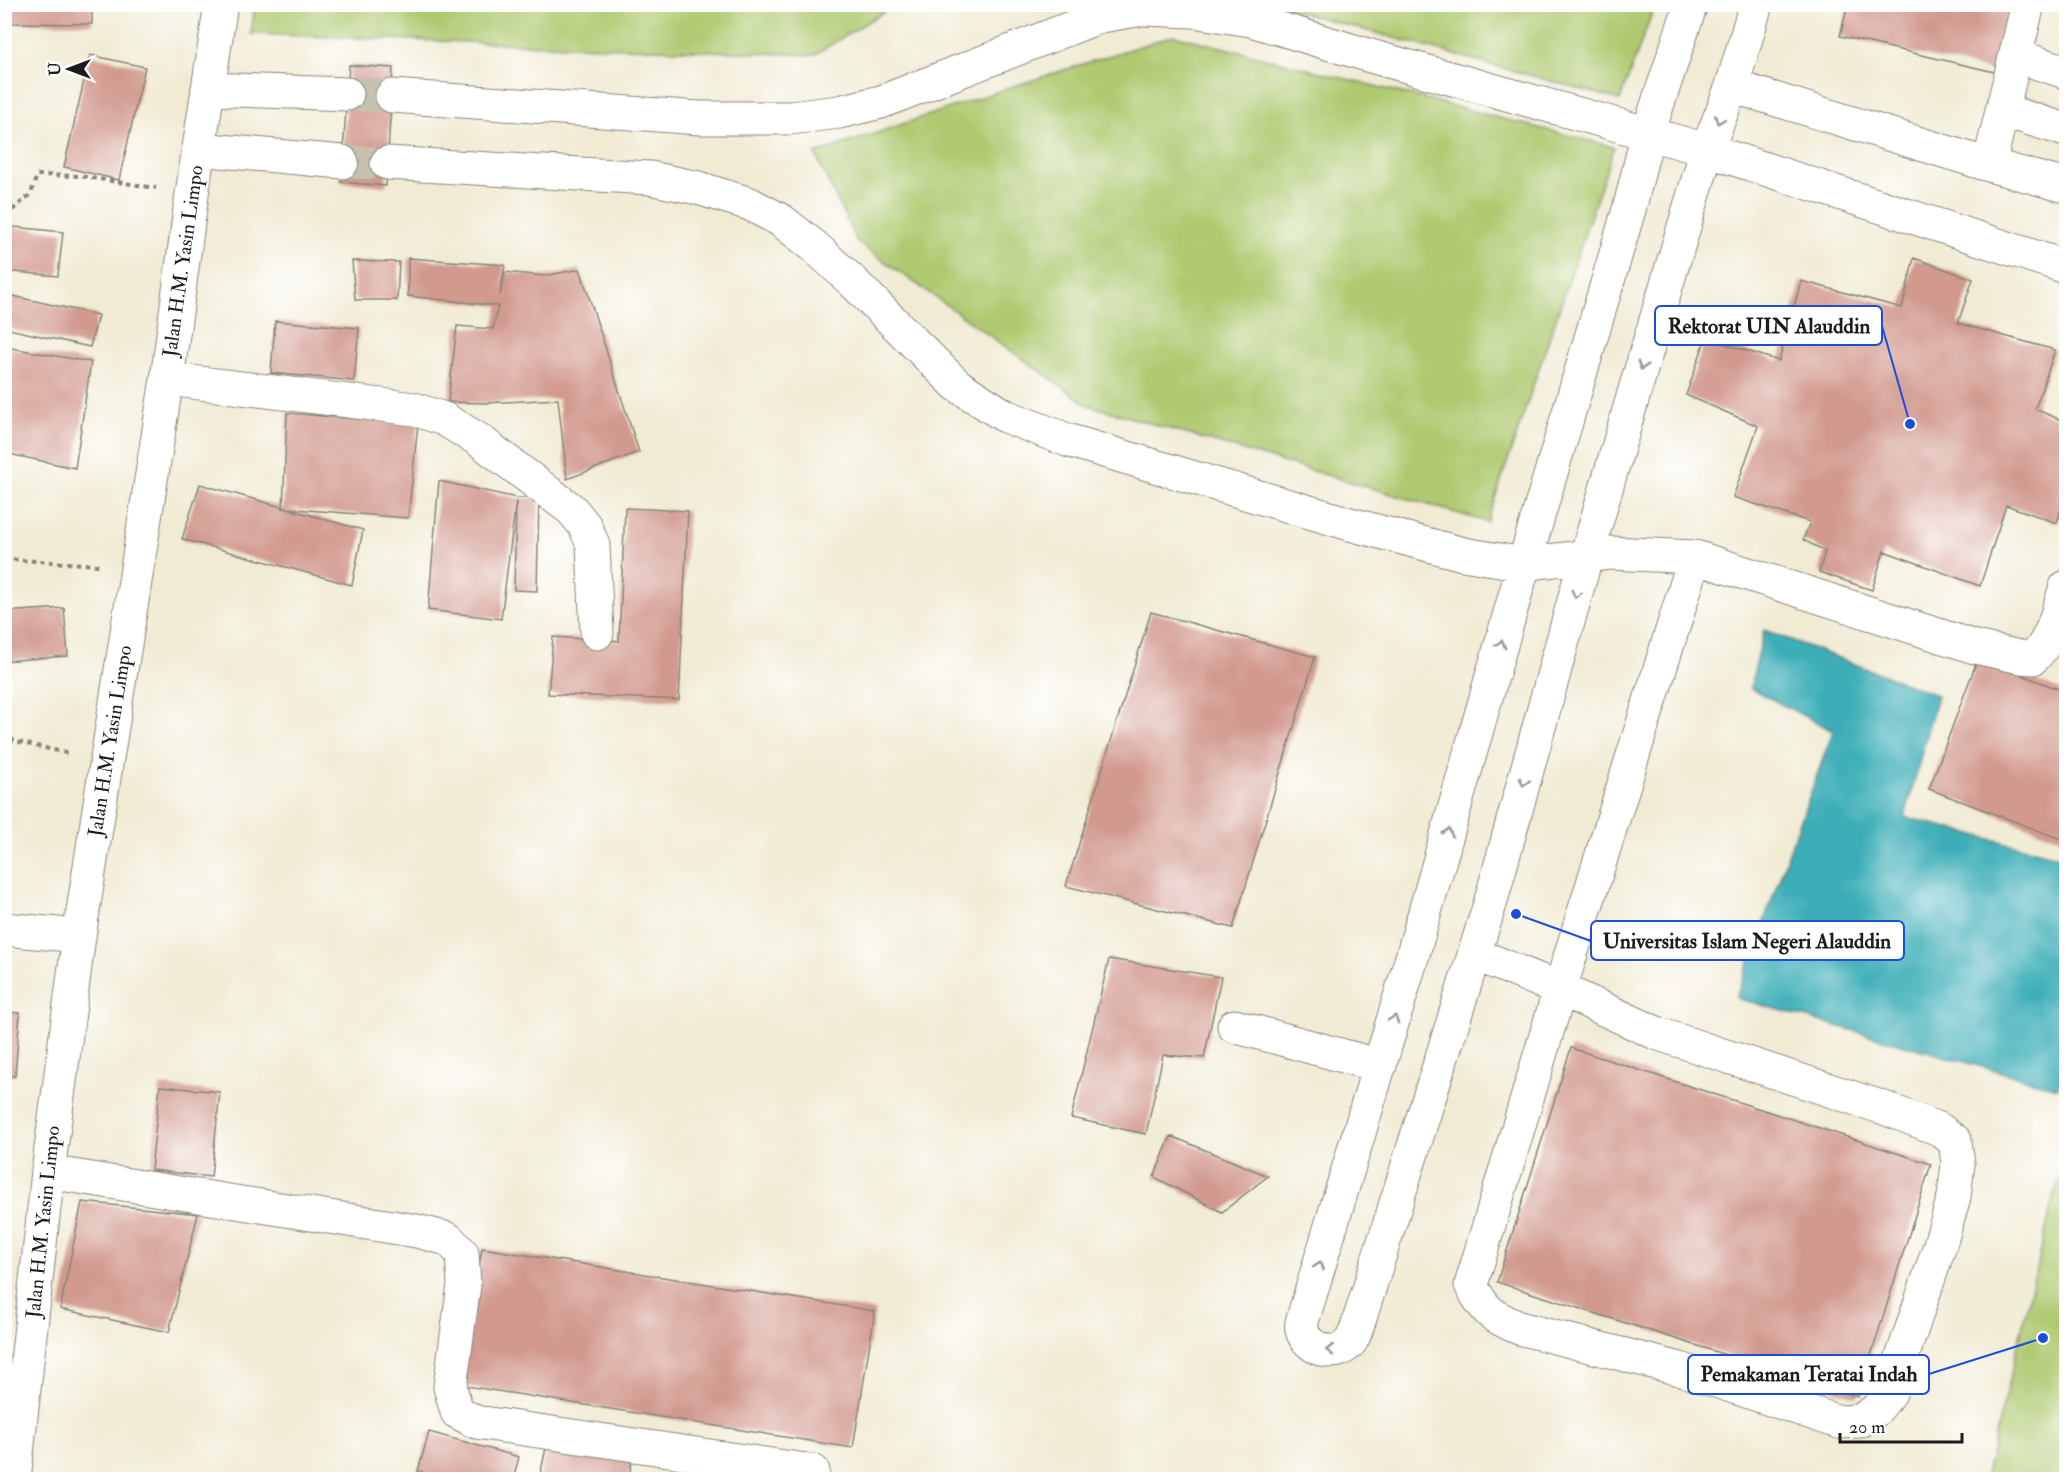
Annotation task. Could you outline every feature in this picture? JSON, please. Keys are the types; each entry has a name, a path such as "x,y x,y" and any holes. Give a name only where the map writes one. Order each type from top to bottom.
{"main road":[{"name":"Jalan H.M. Yasin Limpo","path":"14,1479 48,1172 79,936 167,379 221,4"},
{"path":"1691,4 1648,133 1630,206 1524,564 1380,1066 1302,1322 1303,1334 1312,1345 1323,1351 1338,1351 1345,1347 1352,1340 1359,1321 1475,954 1586,557 1707,150 1732,86 1756,4"},
{"path":"1989,165 2028,4"},
{"path":"392,96 700,118 790,118 838,112 881,102 1101,16 1143,9 1183,10 1251,20 1707,150 2067,267"},
{"path":"2016,56 2067,72"},
{"path":"1732,86 1989,165 2067,186"},
{"path":"208,90 347,94"},
{"path":"2002,110 2067,130"},
{"path":"199,149 342,162"},
{"path":"387,163 650,178 698,188 750,204 782,221 815,247 957,385 1005,416 1067,440 1350,524 1463,554 1524,564 1611,553 1695,557 1975,647 2032,658 2039,652 2049,634 2067,587"},
{"path":"167,379 414,409 444,419 479,440 572,510 585,526 593,545 597,633"},
{"path":"1475,954 1560,989 1656,1033 1884,1108 1939,1129 1955,1141 1958,1164 1954,1197 1936,1259 1890,1393 1876,1410 1860,1421 1839,1422 1680,1369 1519,1328 1494,1317 1480,1303 1471,1285 1560,989 1695,557"},
{"path":"4,929 79,936"},
{"path":"1234,1026 1380,1066"},
{"path":"48,1172 417,1231 448,1239 462,1253 464,1285 450,1387 457,1412 476,1422 813,1471"}],"path":[{"path":"4,212 10,212 31,194 37,175 80,176 192,194"},
{"path":"4,559 136,567"},
{"path":"4,732 14,741 107,762"}],"green space":[{"path":"255,4 895,5 814,55 251,34"},
{"path":"1274,5 1655,5 1620,100"},
{"path":"1174,35 1614,147 1487,522 1088,405 857,242 815,154 1011,87"},
{"path":"2066,1161 2066,1479 1985,1479 2054,1196"}],"water":[{"path":"1764,630 1937,695 1905,817 2066,858 2066,1059 2058,1088 1736,998 1833,731 1750,688"}],"building":[{"path":"4,4 92,4 92,24 4,23"},
{"path":"1848,5 2015,5 1999,73 1840,36"},
{"path":"90,55 145,67 119,180 64,167"},
{"path":"349,65 393,68 386,186 341,182"},
{"path":"4,226 63,232 58,276 4,271"},
{"path":"408,258 505,265 500,295 505,272 544,276 580,269 639,452 567,479 558,399 487,403 448,402 457,326 493,329 498,306 408,296"},
{"path":"1914,258 1973,279 1958,323 2055,350 2035,409 2066,422 2066,493 2057,523 2006,505 1980,586 1884,551 1872,590 1819,572 1825,551 1803,540 1810,522 1733,497 1758,426 1686,395 1706,338 1779,361 1801,281 1902,308"},
{"path":"352,261 399,262 397,300 355,300"},
{"path":"4,294 98,315 90,347 4,328"},
{"path":"275,321 359,328 354,381 271,373"},
{"path":"11,348 91,362 75,468 4,453 4,391"},
{"path":"287,413 418,424 408,518 283,508"},
{"path":"439,481 517,498 539,498 537,591 514,590 516,501 501,619 428,610"},
{"path":"200,484 363,530 352,585 182,539"},
{"path":"625,508 688,511 679,700 548,694 553,637 619,641"},
{"path":"64,608 68,656 4,661 4,612"},
{"path":"1151,612 1315,657 1233,928 1066,886"},
{"path":"1978,658 2066,692 2066,841 1929,789"},
{"path":"1109,959 1221,977 1204,1058 1163,1055 1146,1134 1071,1118"},
{"path":"4,1012 20,1013 15,1076 4,1075"},
{"path":"1571,1048 1931,1164 1858,1397 1497,1282"},
{"path":"160,1086 220,1092 211,1177 151,1170"},
{"path":"1171,1136 1268,1176 1222,1212 1154,1177"},
{"path":"82,1202 198,1214 169,1332 60,1309"},
{"path":"482,1248 875,1311 853,1448 460,1385"},
{"path":"429,1432 519,1457 513,1480 450,1480 418,1471"},
{"path":"548,1439 633,1457 628,1480 539,1480"}],"tunnel":[{"path":"347,94 392,96"},
{"path":"342,162 387,163"}],"place":[{"name":"Rektorat UIN Alauddin","path":"1910,424"},
{"name":"Universitas Islam Negeri Alauddin","path":"1516,914"},
{"name":"Pemakaman Teratai Indah","path":"2043,1338"}]}
